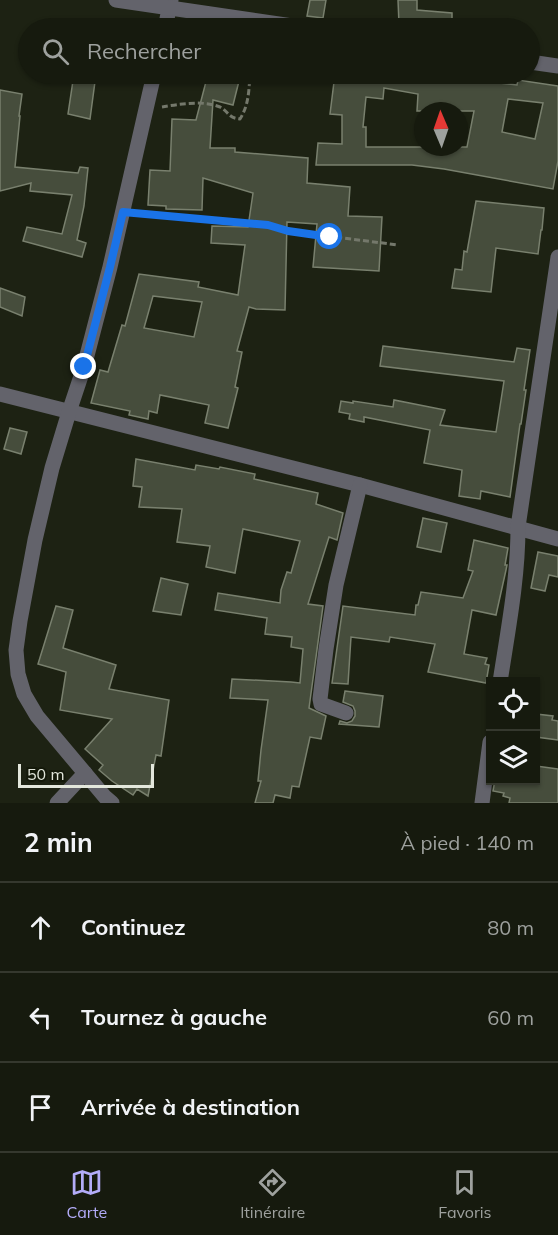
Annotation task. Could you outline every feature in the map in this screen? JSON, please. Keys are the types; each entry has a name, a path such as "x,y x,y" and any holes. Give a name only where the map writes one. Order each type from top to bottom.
{"street":[{"path":"116,0 170,4 249,18"},
{"path":"540,63 558,66"},
{"path":"112,803 37,716 24,694 18,674 16,650 35,540 55,454 84,367 110,267 152,84"},
{"path":"501,677 515,578 519,527 558,257"},
{"path":"0,394 360,485 558,539"},
{"path":"346,713 325,707 321,704 320,699 336,585 360,485"},
{"path":"482,803 486,772"},
{"path":"57,803 85,773"}],"path":[{"path":"146,110 206,104 220,107 234,118 240,119 248,101 249,84"},
{"path":"123,212 268,225 288,231 398,245"}],"building":[{"path":"310,0 326,0 323,18 307,16"},
{"path":"398,0 417,0 417,10 452,13 452,18 399,18"},
{"path":"540,83 558,86 558,161 553,189 412,165 316,165 318,143 342,144 342,115 330,114 334,84","holes":["508,99 543,103 535,139 502,132"]},
{"path":"72,84 95,84 90,119 68,114"},
{"path":"205,84 238,84 233,105 213,100 210,148 235,148 235,152 308,158 307,183 350,187 348,216 382,217 379,271 313,267 317,224 287,222 285,310 249,307 237,351 242,352 235,387 238,388 228,428 205,423 209,405 160,395 157,413 149,411 148,419 129,415 130,411 91,403 100,370 108,372 122,325 125,326 139,274 199,282 198,287 238,295 245,245 211,243 212,226 248,227 253,193 203,178 202,210 166,209 166,206 148,205 150,170 170,171 172,119 196,120","holes":["153,296 202,302 194,337 144,328"]},
{"path":"0,90 22,94 15,167 78,173 80,167 88,168 77,240 86,243 82,257 23,241 27,227 62,234 72,195 30,191 31,183 0,191"},
{"path":"476,201 544,208 538,254 496,248 491,292 452,288 455,269 462,270 464,251 467,252"},
{"path":"0,288 25,297 22,316 0,307"},
{"path":"383,346 514,362 517,348 530,350 510,497 481,491 480,499 459,496 462,470 424,463 430,430 364,417 364,422 349,419 350,414 339,412 341,401 393,407 394,400 445,410 440,425 496,432 504,381 380,366"},
{"path":"10,428 27,432 21,454 4,449"},
{"path":"136,459 195,470 196,465 255,474 254,479 318,493 316,504 343,513 337,540 329,537 308,604 323,606 309,708 326,716 321,739 310,737 299,787 292,786 290,798 275,795 273,803 255,803 261,781 258,781 268,700 230,698 232,679 300,683 303,649 291,647 292,637 265,634 267,618 215,610 218,593 280,603 281,590 287,572 291,573 300,541 243,529 235,573 206,567 210,546 177,542 182,509 139,507 142,487 133,486"},
{"path":"423,518 447,523 441,552 417,547"},
{"path":"474,540 508,548 505,565 507,565 496,615 472,610 464,654 487,658 485,664 489,665 486,683 428,672 435,644 390,637 389,642 351,637 348,684 332,683 343,606 415,615 421,592 463,598 473,571 468,570"},
{"path":"538,552 558,556 558,577 549,575 545,591 531,588"},
{"path":"161,578 188,584 181,615 153,611"},
{"path":"56,606 73,610 63,648 116,665 109,689 169,700 161,756 156,755 148,796 137,789 133,795 112,781 99,770 103,765 85,749 112,719 60,710 66,672 38,664"},
{"path":"345,691 383,696 379,727 339,724 340,721 347,723 352,721 355,716 353,706 343,702"},
{"path":"540,714 553,716 552,720 558,721 558,740 540,738"},
{"path":"540,767 558,769 558,803 509,803 510,798 503,796 504,793 493,791 494,785 540,785"}],"route":[{"path":"84,367 123,212 268,225 288,231 330,237"}]}
